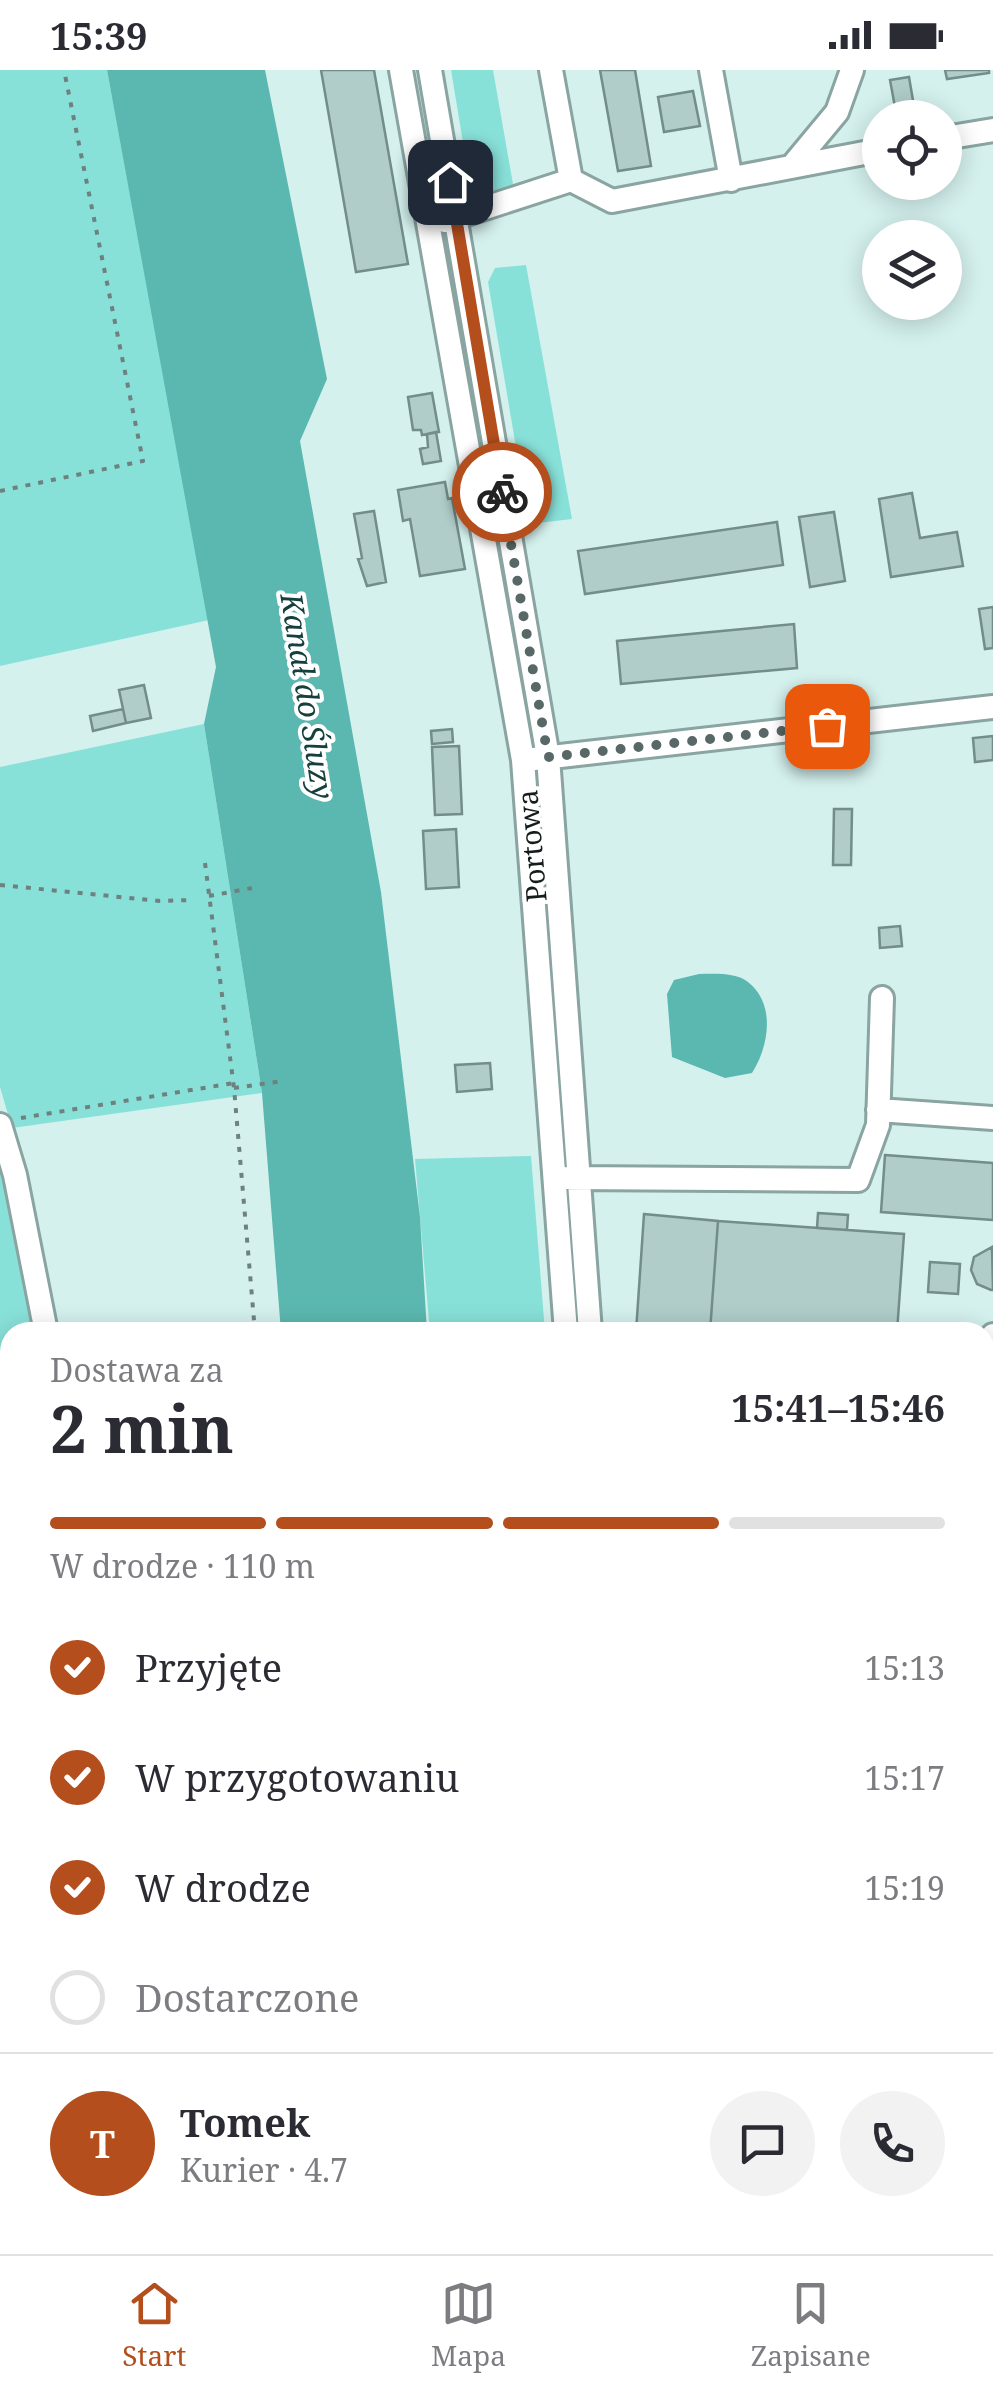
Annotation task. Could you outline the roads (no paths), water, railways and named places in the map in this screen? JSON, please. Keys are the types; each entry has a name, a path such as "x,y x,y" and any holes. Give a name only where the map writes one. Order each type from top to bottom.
{"street":[{"name":"Portowa","path":"400,70 524,760 569,1178 589,1322"},
{"name":"Portowa","path":"430,70 548,757 569,1178 566,1322"},
{"path":"551,70 571,180"},
{"path":"711,70 731,180"},
{"path":"794,165 837,112 852,70"},
{"path":"962,135 993,130"},
{"path":"427,225 571,180 612,200 862,153"},
{"path":"488,561 513,557"},
{"path":"524,760 993,708"},
{"path":"569,1178 858,1180 878,1110 882,998"},
{"path":"878,1110 993,1118"},
{"path":"10,1122 15,1175 44,1322"}],"water":[{"name":"Kanał do Śluzy","path":"107,70 265,70 327,379 300,441 381,892 420,1217 426,1322 280,1322 262,1093 204,724 216,667"},
{"path":"699,974 743,979 763,1002 767,1027 752,1073 725,1078 672,1057 667,994 674,980"}]}
